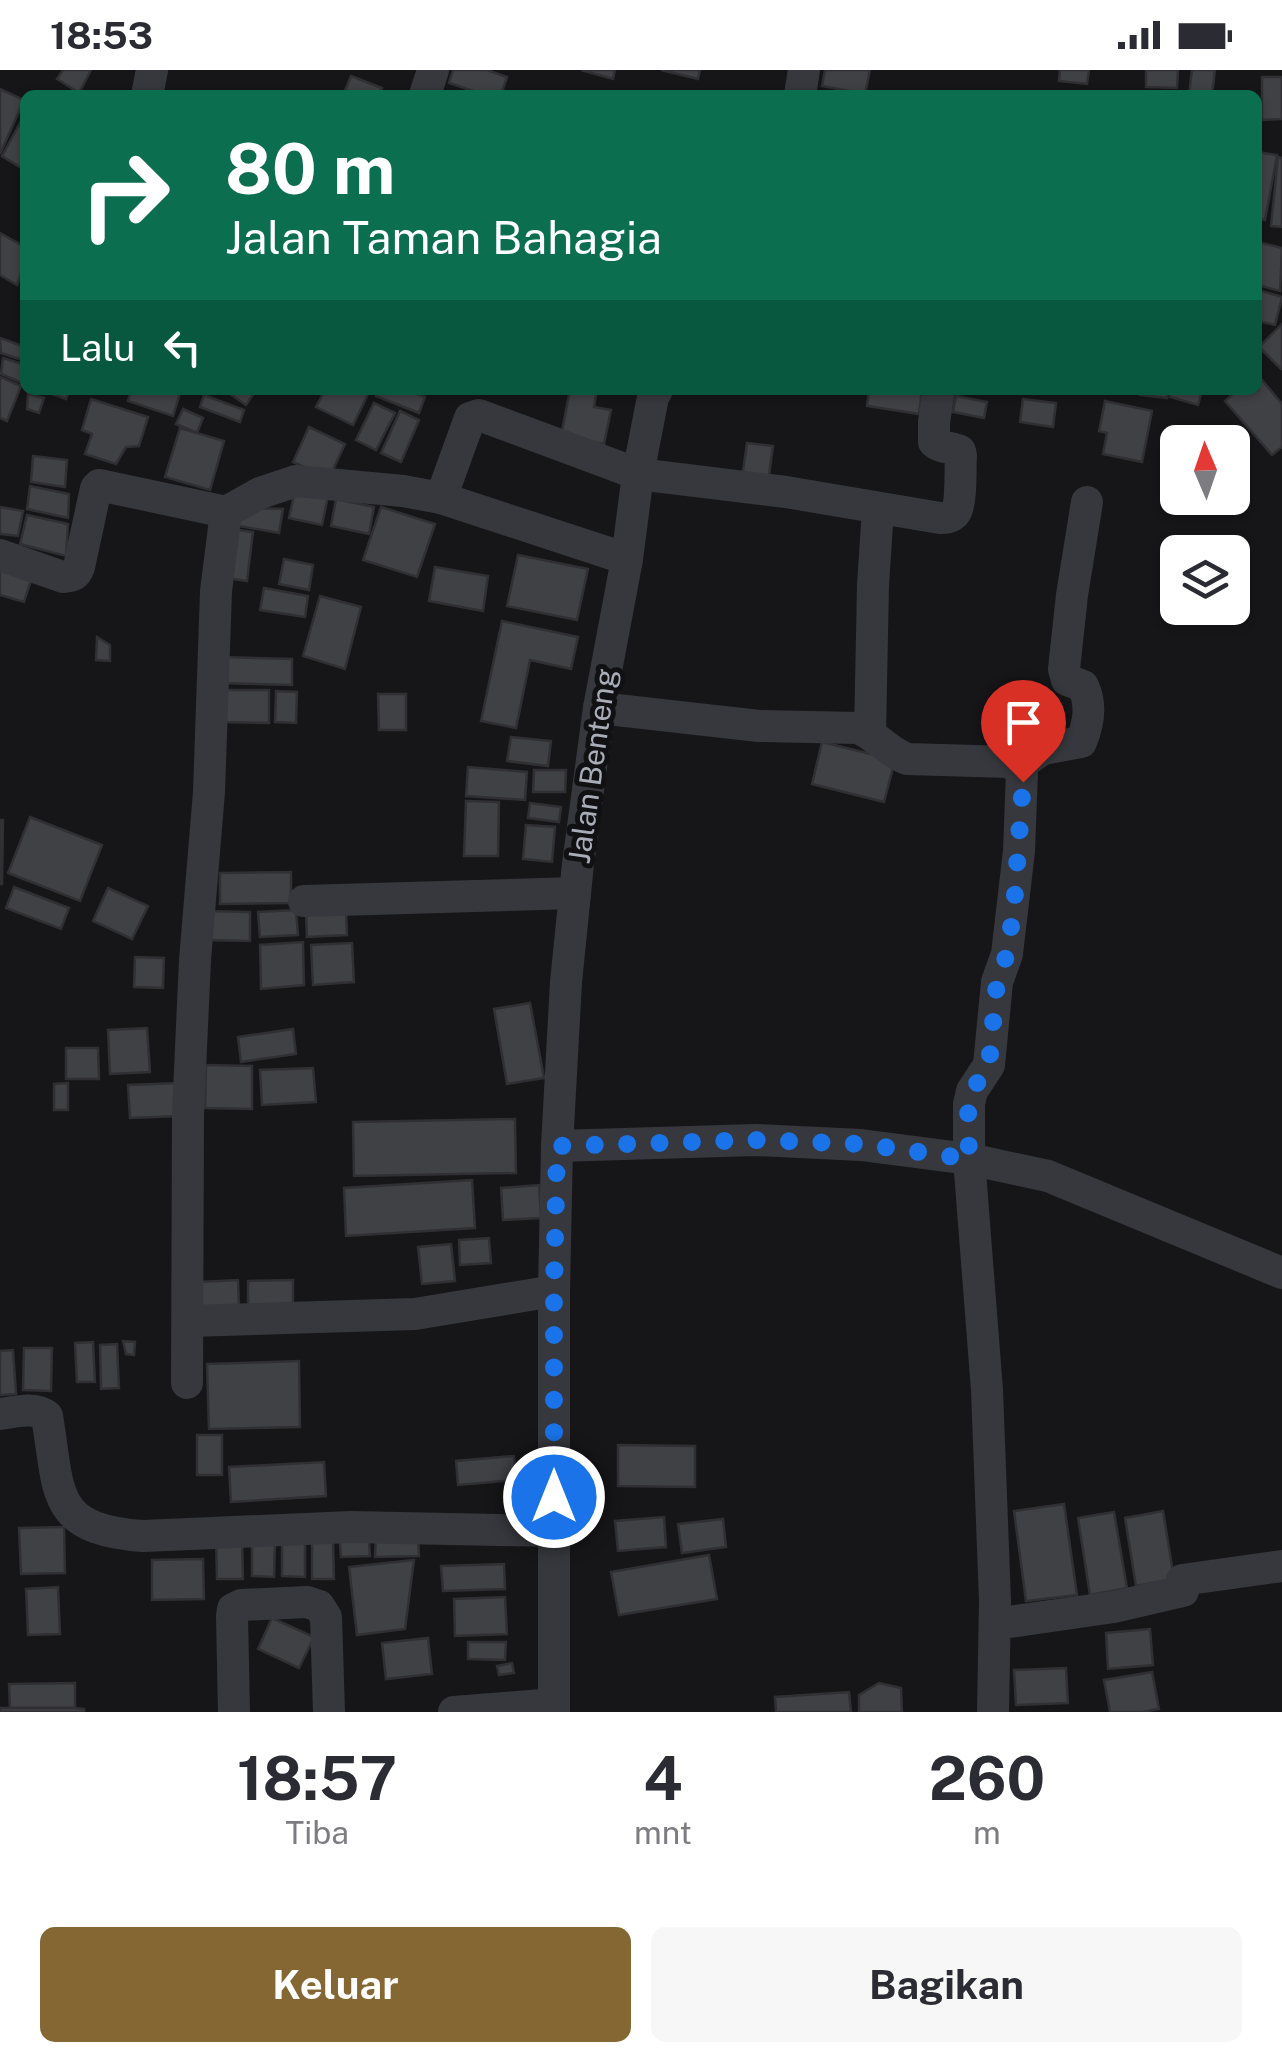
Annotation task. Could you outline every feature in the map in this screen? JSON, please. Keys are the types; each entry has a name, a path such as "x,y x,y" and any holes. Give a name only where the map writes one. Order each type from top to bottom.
{"street":[{"name":"Jalan Benteng","path":"554,1708 554,1291 566,982 598,708 654,395"},
{"path":"441,498 470,418 479,415 638,474 950,517 956,512 962,456 955,448 934,442 939,395"},
{"path":"0,556 63,577 77,573 98,485 226,512 260,493 296,482 441,498 627,559"},
{"path":"1018,766 1043,749 1080,742 1090,714 1088,696 1082,686 1067,680 1064,669 1086,502"},
{"path":"870,734 878,509"},
{"path":"188,1384 188,1114 195,960 209,792 216,591 226,512"},
{"path":"598,708 759,726 858,728 907,759 1009,762 1018,766 1024,777 1014,907 1007,954 997,982 989,1065 968,1104 987,1390 995,1624 993,1712"},
{"path":"304,901 575,893"},
{"path":"557,1146 756,1140 862,1144 969,1159 1048,1176 1282,1273"},
{"path":"189,1321 414,1314 554,1291"},
{"path":"0,1414 33,1410 47,1416 61,1497 75,1518 113,1534 351,1527 554,1531"},
{"path":"995,1624 1114,1607 1183,1591 1182,1580 1282,1566"},
{"path":"234,1712 233,1608 306,1602 319,1606 326,1617 329,1712"},
{"path":"454,1712 554,1708"}],"building":[{"path":"63,70 91,70 81,90 57,79"},
{"path":"453,70 487,70 507,77 503,90 470,90 449,83"},
{"path":"581,70 615,70 613,79"},
{"path":"661,70 700,70 698,79"},
{"path":"825,70 870,70 866,90 822,86"},
{"path":"1060,70 1089,70 1087,84 1059,81"},
{"path":"1146,70 1178,70 1177,88 1146,87"},
{"path":"1192,70 1215,70 1213,90 1190,90"},
{"path":"351,76 382,88 381,90 345,90"},
{"path":"1262,77 1282,77 1282,119 1262,120"},
{"path":"0,89 20,98 20,109 0,154"},
{"path":"20,123 20,167 2,156"},
{"path":"1262,153 1277,155 1265,220 1262,220"},
{"path":"1278,157 1282,158 1282,227 1271,226"},
{"path":"0,233 20,244 20,277 17,285 0,275"},
{"path":"1262,243 1282,248 1280,291 1262,286"},
{"path":"1262,291 1282,297 1275,325 1262,322"},
{"path":"1282,324 1281,369 1262,350 1262,344"},
{"path":"0,338 20,345 20,359 1,353"},
{"path":"3,358 20,363 20,382 1,374"},
{"path":"0,377 20,388 7,421 0,418"},
{"path":"1262,380 1282,404 1282,447 1272,455 1250,425 1225,401 1232,395 1262,395"},
{"path":"28,395 44,398 39,413 27,409"},
{"path":"130,395 179,395 173,416 128,401"},
{"path":"204,395 244,410 240,422 200,407"},
{"path":"231,395 253,395 246,405"},
{"path":"322,395 368,395 353,425 316,407"},
{"path":"420,395 425,397 419,413 376,396"},
{"path":"569,395 596,395 594,407 611,410 604,444 561,436"},
{"path":"868,395 921,395 919,414 867,406"},
{"path":"1171,395 1201,395 1198,405"},
{"path":"956,396 987,402 984,418 953,412"},
{"path":"91,399 148,417 139,446 126,447 116,464 85,454 92,434 82,430"},
{"path":"1023,399 1056,403 1053,427 1020,422"},
{"path":"1105,401 1152,411 1142,462 1103,454 1107,433 1099,431"},
{"path":"374,403 395,413 376,450 356,440"},
{"path":"183,409 203,418 197,433 176,424"},
{"path":"400,411 419,420 401,462 381,453"},
{"path":"309,427 345,444 329,478 293,462"},
{"path":"180,428 224,441 210,490 165,477"},
{"path":"747,443 773,446 768,482 742,478"},
{"path":"33,456 67,460 65,487 31,482"},
{"path":"30,486 69,494 68,518 27,509"},
{"path":"295,490 328,496 322,525 289,518"},
{"path":"336,499 374,507 369,534 331,526"},
{"path":"0,507 23,511 18,536 0,534"},
{"path":"381,507 435,524 417,577 363,560"},
{"path":"240,508 283,509 279,533 234,525"},
{"path":"27,515 68,524 66,556 20,544"},
{"path":"232,529 253,532 247,581 226,578"},
{"path":"518,555 588,569 577,620 507,606"},
{"path":"0,557 35,568 24,602 0,595"},
{"path":"284,559 313,565 309,590 279,584"},
{"path":"435,567 488,576 483,611 429,601"},
{"path":"264,588 308,596 305,617 260,610"},
{"path":"320,596 361,607 345,669 303,656"},
{"path":"502,621 578,637 571,669 530,660 516,728 481,721"},
{"path":"97,637 110,645 110,661 96,660"},
{"path":"223,657 292,659 292,685 222,683"},
{"path":"220,690 269,690 269,723 220,722"},
{"path":"276,691 297,692 296,723 275,722"},
{"path":"378,694 406,694 406,730 379,730"},
{"path":"511,737 551,741 548,766 507,761"},
{"path":"822,742 895,760 884,802 812,784"},
{"path":"468,767 527,772 525,800 466,796"},
{"path":"534,770 566,770 565,792 533,792"},
{"path":"466,801 499,802 498,856 464,856"},
{"path":"530,803 561,807 559,822 528,818"},
{"path":"30,817 102,845 80,901 8,873"},
{"path":"3,820 2,884 0,884"},
{"path":"526,825 555,827 552,862 523,859"},
{"path":"291,872 291,903 220,904 220,873"},
{"path":"14,887 69,908 61,929 6,908"},
{"path":"108,888 148,906 132,939 93,921"},
{"path":"296,910 298,935 260,937 258,912"},
{"path":"205,911 250,912 250,941 204,940"},
{"path":"346,911 347,935 307,937 306,913"},
{"path":"303,942 304,985 261,989 260,945"},
{"path":"352,943 354,982 313,985 311,945"},
{"path":"135,957 164,958 163,988 134,987"},
{"path":"530,1003 544,1078 507,1084 494,1009"},
{"path":"147,1028 150,1072 110,1074 108,1030"},
{"path":"293,1029 296,1054 241,1062 238,1037"},
{"path":"66,1048 98,1048 99,1079 66,1079"},
{"path":"206,1065 252,1066 252,1109 205,1108"},
{"path":"313,1068 316,1102 262,1105 260,1070"},
{"path":"68,1083 68,1110 54,1110 54,1084"},
{"path":"180,1083 181,1116 130,1118 128,1085"},
{"path":"515,1119 516,1173 354,1176 353,1122"},
{"path":"472,1180 475,1228 346,1236 344,1188"},
{"path":"539,1185 541,1218 503,1220 501,1188"},
{"path":"489,1238 491,1263 460,1265 459,1240"},
{"path":"451,1244 455,1281 422,1284 418,1247"},
{"path":"238,1280 239,1308 201,1309 200,1282"},
{"path":"293,1280 293,1308 248,1309 248,1281"},
{"path":"123,1341 135,1342 134,1355 126,1354"},
{"path":"93,1342 95,1382 77,1382 75,1343"},
{"path":"117,1344 119,1388 101,1389 100,1345"},
{"path":"24,1348 52,1348 51,1391 23,1390"},
{"path":"13,1350 16,1394 0,1395 0,1351"},
{"path":"299,1361 300,1427 209,1429 207,1364"},
{"path":"197,1435 222,1435 222,1475 197,1475"},
{"path":"618,1445 695,1446 695,1487 618,1486"},
{"path":"514,1456 516,1480 458,1485 456,1461"},
{"path":"324,1462 326,1496 231,1502 229,1467"},
{"path":"1064,1504 1077,1595 1026,1601 1014,1511"},
{"path":"1163,1511 1174,1579 1136,1586 1125,1518"},
{"path":"1114,1512 1127,1588 1090,1595 1078,1518"},
{"path":"664,1517 666,1547 618,1551 615,1521"},
{"path":"723,1519 726,1547 682,1553 678,1524"},
{"path":"64,1527 65,1573 21,1574 19,1528"},
{"path":"368,1530 370,1556 341,1557 339,1531"},
{"path":"282,1536 305,1536 305,1577 282,1576"},
{"path":"376,1536 418,1538 419,1556 375,1557"},
{"path":"216,1537 242,1537 243,1579 217,1579"},
{"path":"252,1537 275,1538 274,1577 252,1576"},
{"path":"333,1541 334,1579 312,1579 312,1542"},
{"path":"709,1555 717,1599 619,1615 611,1572"},
{"path":"203,1559 204,1599 152,1600 152,1560"},
{"path":"414,1560 405,1629 357,1635 349,1567"},
{"path":"504,1564 505,1589 443,1591 441,1566"},
{"path":"58,1587 60,1634 28,1635 26,1589"},
{"path":"505,1597 507,1634 455,1636 454,1599"},
{"path":"272,1618 314,1637 299,1668 258,1649"},
{"path":"1150,1629 1153,1665 1108,1669 1106,1633"},
{"path":"428,1638 432,1674 386,1679 382,1643"},
{"path":"468,1642 506,1642 505,1660 468,1659"},
{"path":"512,1663 514,1673 499,1675 497,1666"},
{"path":"1066,1668 1068,1703 1016,1705 1014,1670"},
{"path":"1152,1672 1159,1709 1110,1712 1104,1680"},
{"path":"75,1683 75,1708 10,1708 9,1684"},
{"path":"879,1683 901,1688 902,1712 859,1712 859,1695"},
{"path":"849,1692 851,1712 776,1712 775,1697"},
{"path":"0,1708 75,1708 84,1712 0,1712"}],"route":[{"path":"554,1497 557,1146 756,1140 862,1144 969,1159 968,1104 989,1065 997,982 1007,954 1014,907 1023,782"}]}
